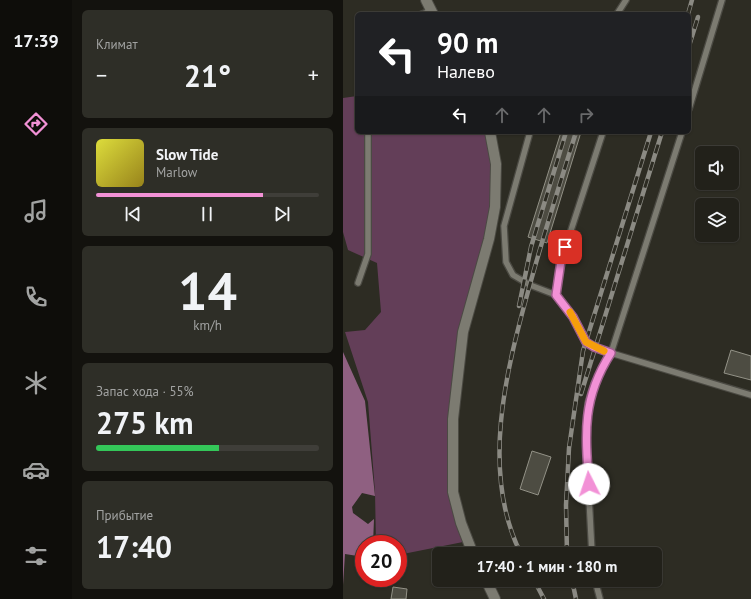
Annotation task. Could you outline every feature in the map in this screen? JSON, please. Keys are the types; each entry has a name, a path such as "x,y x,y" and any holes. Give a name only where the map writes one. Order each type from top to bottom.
{"street":[{"path":"426,0 429,12"},
{"path":"470,547 461,524 453,492 453,419 463,332 489,238 495,207 496,164 489,134"},
{"path":"489,587 495,599"}],"lane":[{"path":"618,12 626,0"},
{"path":"691,102 722,0"},
{"path":"358,283 368,254 368,134"},
{"path":"529,134 504,226 506,262 513,275 530,285 556,295 573,317 586,342 594,347 751,395"},
{"path":"556,295 561,261 602,134"},
{"path":"592,547 585,440 588,403 594,384 611,353 681,134"},
{"path":"597,587 600,599"}],"shaded area":[{"path":"355,96 355,134 488,134 494,154 493,210 465,333 454,412 453,497 463,542 407,553 407,535 376,535 375,492 368,402 345,332 365,330 381,312 377,263 348,250 343,232 343,98"},
{"path":"343,352 365,401 375,496 362,493 352,507 353,513 368,524 374,519 373,535 355,535 355,556 345,554 343,585"}],"building":[{"path":"560,134 580,134 547,243 528,237"},
{"path":"731,350 751,356 751,380 724,373"},
{"path":"532,451 551,457 538,495 520,489"},
{"path":"393,587 407,589 406,599 391,599"}],"railway":[{"path":"689,12 692,0"},
{"path":"691,40 698,17"},
{"path":"519,306 531,247 565,134"},
{"path":"518,547 509,522 502,490 499,456 501,421 512,353 520,320 575,134"},
{"path":"567,547 566,505 569,448 583,351 650,134"},
{"path":"581,394 661,134"},
{"path":"538,587 544,599"},
{"path":"573,587 576,599"}],"slow traffic":[{"path":"570,312 586,342 604,351"}],"route":[{"path":"565,247 561,261 556,295 573,317 586,342 594,347 611,353 603,365 594,384 588,403 585,440 589,484"}]}
